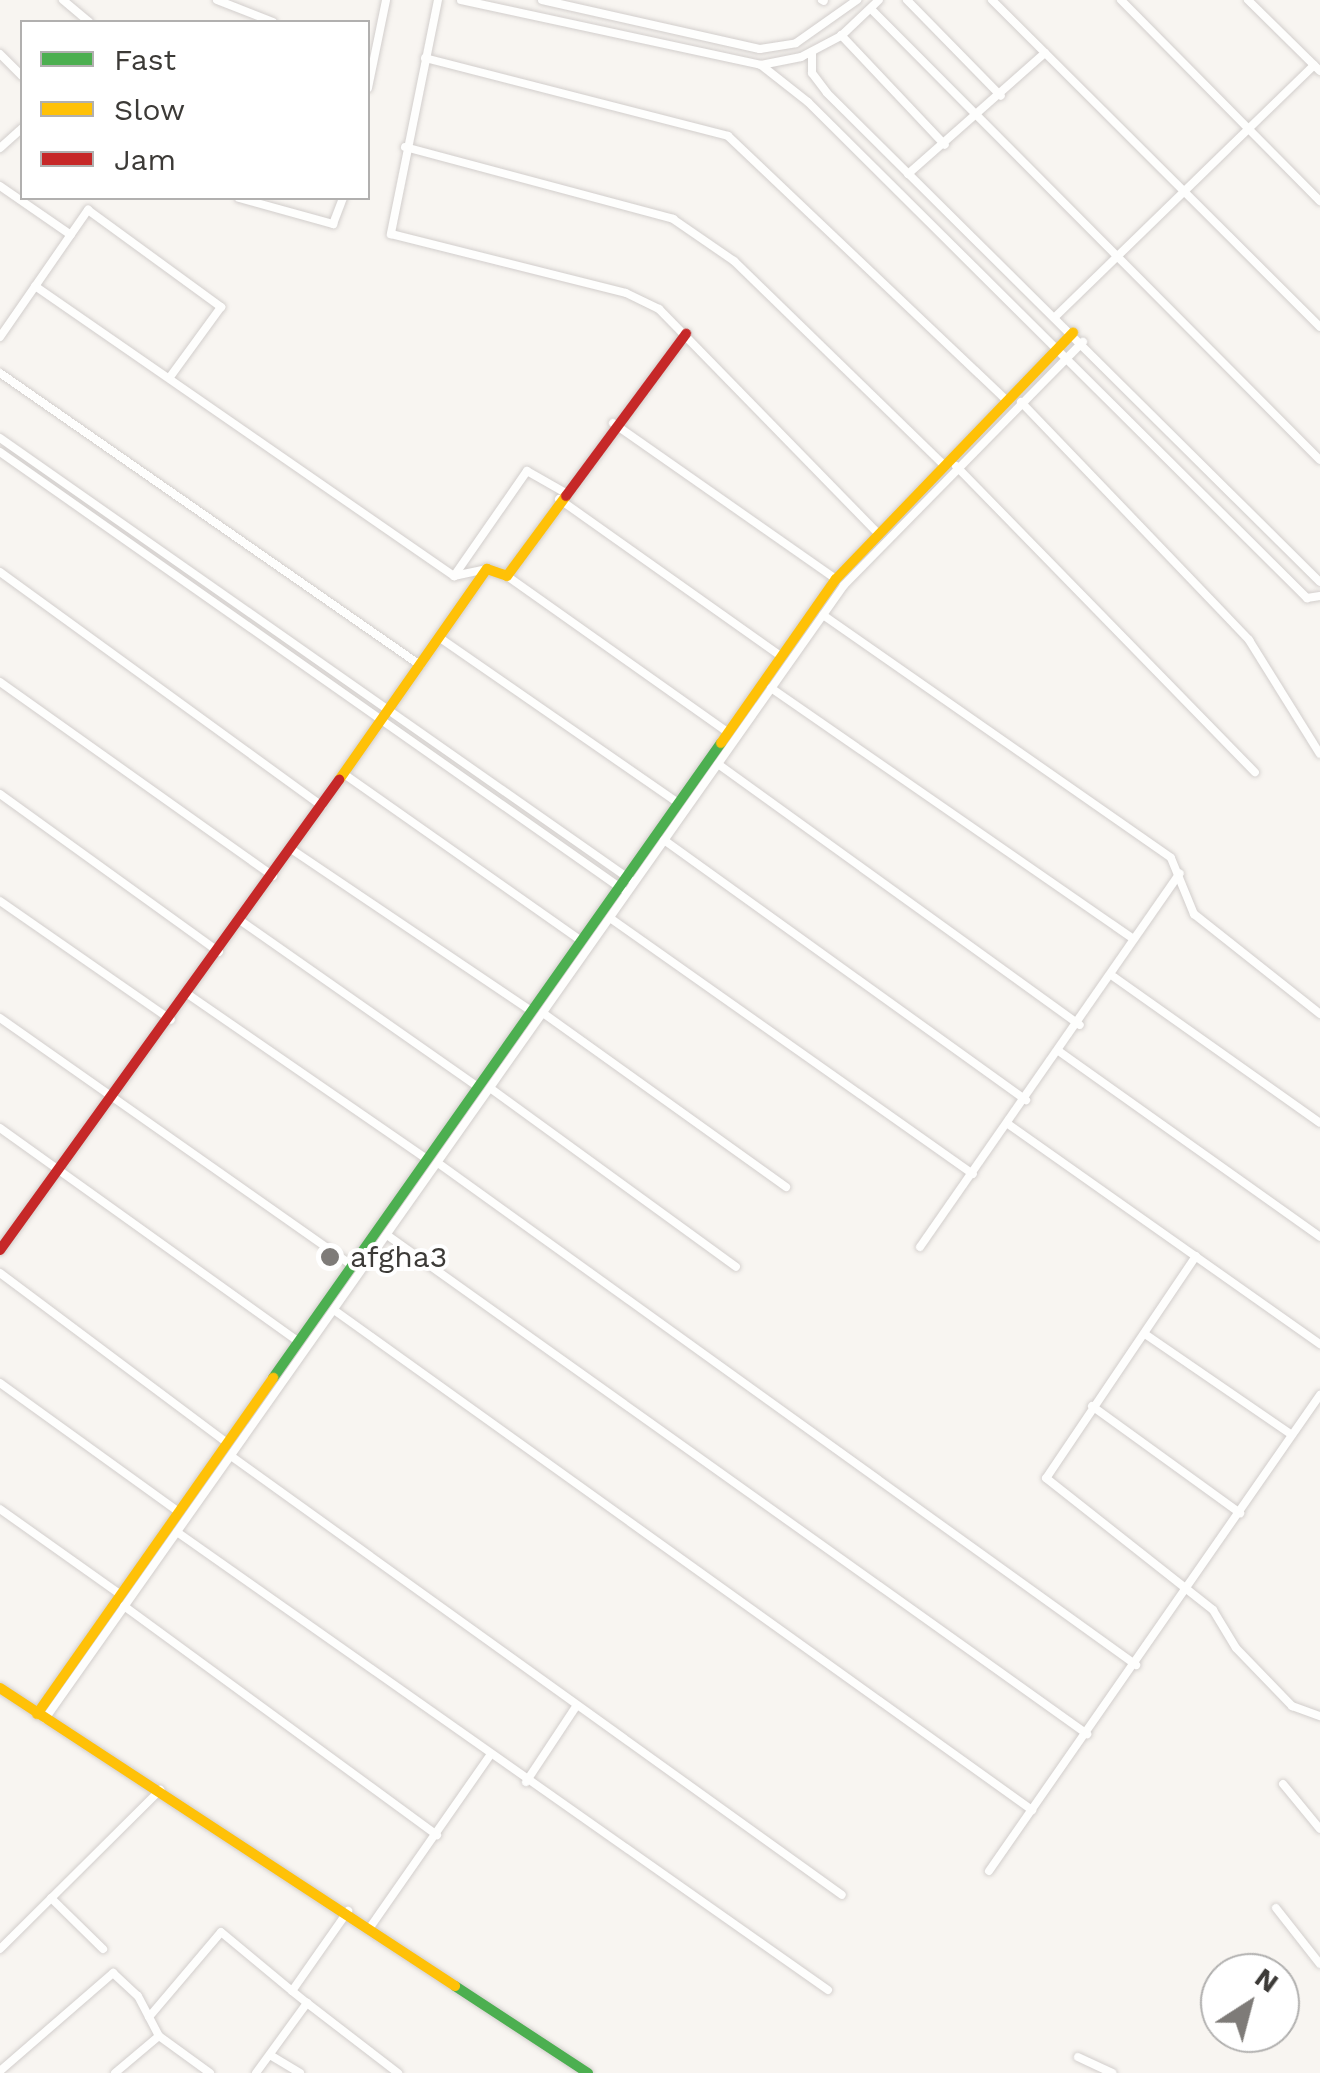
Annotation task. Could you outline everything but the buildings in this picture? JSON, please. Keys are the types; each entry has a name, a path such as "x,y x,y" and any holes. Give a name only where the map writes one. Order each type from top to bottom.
{"street":[{"path":"63,0 87,20"},
{"path":"217,0 268,20"},
{"path":"372,45 386,0"},
{"path":"438,0 390,234 626,293 686,334 875,530"},
{"path":"461,0 760,64 812,52 841,36 879,0"},
{"path":"542,0 760,49 831,24 857,0"},
{"path":"907,0 1001,96"},
{"path":"992,0 1320,327"},
{"path":"1121,0 1320,200"},
{"path":"1056,316 1317,68 1248,0"},
{"path":"870,10 976,122 1320,460"},
{"path":"831,24 945,146"},
{"path":"812,52 815,79 1320,582"},
{"path":"908,174 976,122 1044,53"},
{"path":"0,54 20,74"},
{"path":"425,58 728,136 1006,400"},
{"path":"760,64 1058,348 1307,598 1320,596"},
{"path":"0,148 20,130"},
{"path":"405,147 673,219 734,261 942,463"},
{"path":"20,200 71,235"},
{"path":"246,200 333,224 342,200"},
{"path":"0,337 71,235 94,211 221,307 170,377"},
{"path":"35,286 454,576 487,569 507,576 727,732"},
{"path":"41,1716 230,1456 298,1341 352,1265 490,1088 580,940 664,840 772,688 868,548 875,530 1074,333"},
{"path":"507,576 614,423 686,334"},
{"path":"123,1601 227,1442 334,1310 387,1235 478,1087 610,918 626,884 677,802 836,579 1083,342"},
{"path":"0,372 420,666"},
{"path":"1021,402 1249,640 1320,754"},
{"path":"614,423 836,579"},
{"path":"0,438 626,884"},
{"path":"0,452 385,715"},
{"path":"956,466 1255,772"},
{"path":"454,576 528,471 781,656"},
{"path":"0,1250 116,1100 487,569"},
{"path":"0,572 322,806"},
{"path":"823,615 1172,858 1194,914 1220,940 1320,1014"},
{"path":"440,638 677,802"},
{"path":"0,682 273,876"},
{"path":"772,688 1134,938"},
{"path":"718,764 1080,1025"},
{"path":"344,774 580,940"},
{"path":"0,794 219,952"},
{"path":"664,840 1026,1100"},
{"path":"291,849 537,1012 786,1188"},
{"path":"920,1247 1114,977 1134,938 1180,873"},
{"path":"0,900 171,1020"},
{"path":"610,918 973,1174"},
{"path":"241,920 478,1087"},
{"path":"1114,977 1320,1123"},
{"path":"189,995 433,1161 1136,1664"},
{"path":"0,1018 352,1265"},
{"path":"1060,1052 1320,1237"},
{"path":"490,1088 736,1267"},
{"path":"1008,1124 1320,1344"},
{"path":"0,1128 298,1341"},
{"path":"387,1235 1087,1734"},
{"path":"1196,1256 1092,1406 1048,1483 1214,1610 1264,1681 1292,1706 1320,1716"},
{"path":"0,1273 227,1442"},
{"path":"334,1310 1032,1810"},
{"path":"1144,1334 1292,1435"},
{"path":"0,1383 179,1512"},
{"path":"988,1872 1188,1592 1320,1395"},
{"path":"1092,1406 1240,1513"},
{"path":"230,1456 575,1708 842,1895"},
{"path":"0,1508 437,1836"},
{"path":"177,1532 489,1757 828,1990"},
{"path":"0,1688 371,1926 588,2073"},
{"path":"526,1782 575,1708"},
{"path":"371,1926 489,1757"},
{"path":"1283,1784 1320,1829"},
{"path":"0,1950 160,1790"},
{"path":"52,1898 103,1949"},
{"path":"1276,1908 1320,1964"},
{"path":"292,1992 348,1911"},
{"path":"149,2017 221,1932 398,2073"},
{"path":"0,2072 113,1973 149,2017 159,2036 210,2073"},
{"path":"256,2073 307,2002"},
{"path":"115,2073 159,2036"},
{"path":"270,2055 300,2073"},
{"path":"1078,2058 1113,2073"}],"traffic: fast":[{"path":"273,1378 721,743"},
{"path":"455,1986 588,2073"}],"traffic: slow":[{"path":"721,743 836,579 1073,333"},
{"path":"339,780 487,569 507,576 566,496"},
{"path":"37,1714 273,1378"},
{"path":"0,1688 455,1986"}],"traffic: jam":[{"path":"566,496 686,334"},
{"path":"0,1250 339,780"}],"place":[{"name":"afgha3","path":"330,1257"}]}
